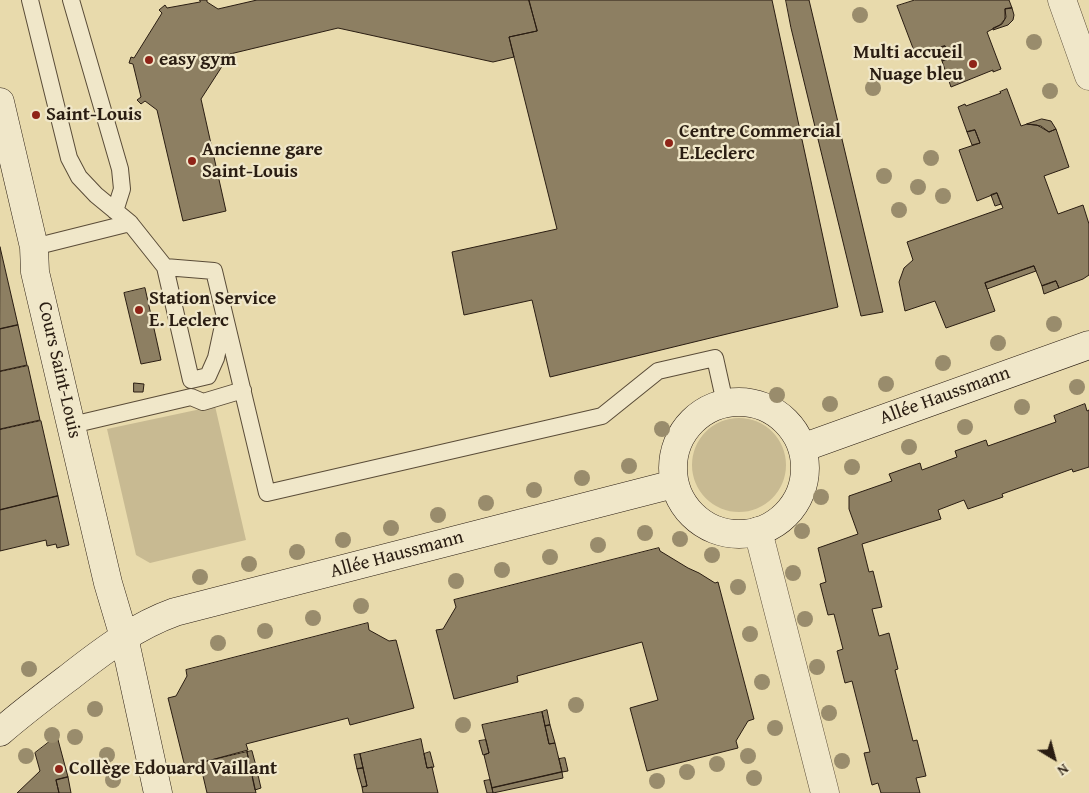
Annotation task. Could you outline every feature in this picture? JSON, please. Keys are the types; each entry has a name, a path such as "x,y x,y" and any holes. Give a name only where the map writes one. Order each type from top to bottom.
{"street":[{"path":"1062,0 1089,76"},
{"name":"Cours Saint-Louis","path":"0,102 34,246 35,272 108,583 124,637 158,793"},
{"name":"Allée Haussmann","path":"802,448 1089,345"},
{"path":"746,402 764,406 781,416 794,430 802,448 805,468 802,489 792,507 777,522 758,531 737,534 716,530 697,520 682,503 674,484 672,462 678,442 689,423 706,410 725,403 746,402"},
{"name":"Allée Haussmann","path":"0,732 33,704 124,637 155,620 175,612 674,484"},
{"path":"758,531 825,793"}],"lane":[{"path":"30,0 69,158 79,177 130,223 165,267 191,380 208,376 216,358 225,316"},
{"path":"71,0 120,169 122,189 115,211"},
{"path":"34,246 130,223"},
{"path":"165,267 214,271 267,493 602,416 658,371 715,358 725,403"},
{"path":"72,425 190,397 203,402 243,390"}],"shaded area":[{"path":"215,406 246,540 150,563 136,555 107,429"},
{"path":"739,418 757,422 772,432 782,447 786,465 782,483 772,498 757,508 739,512 721,508 706,498 696,483 692,465 696,447 706,432 721,422"}],"building":[{"name":"Ancienne gare Saint-Louis","path":"200,0 207,0 207,2 218,9 257,0 529,0 537,31 509,37 514,57 493,62 338,28 230,54 201,99 226,211 183,221 157,110 145,101 141,104 137,100 141,97 133,64 129,63 131,57 134,58 162,13 159,10 165,5 167,8 200,2"},
{"name":"Centre Commercial E.Leclerc","path":"529,0 772,0 838,307 550,377 532,300 464,315 452,252 557,229 509,37 537,31"},
{"path":"786,0 809,0 883,312 861,316 791,28"},
{"path":"915,0 1009,0 1012,8 1005,9 1006,17 1002,24 987,32 1001,69 993,72 993,70 951,87 942,61 949,59 945,46 916,56 897,6"},
{"path":"1012,8 1013,20 1008,25 993,30 1005,19 1005,9"},
{"path":"945,46 949,59 942,61 938,48"},
{"path":"1007,89 1021,126 1027,124 1037,125 1049,132 1056,129 1069,167 1044,176 1058,214 1083,205 1089,224 1089,275 1059,288 1056,281 1042,286 1034,266 985,283 995,311 946,328 935,301 905,311 899,282 904,268 913,260 907,242 1003,208 997,193 977,201 959,150 980,143 975,130 967,132 958,107 965,104 966,106"},
{"path":"1042,119 1051,121 1056,129 1049,132 1041,126 1027,124"},
{"path":"975,130 980,143 972,145 967,132"},
{"path":"997,193 1001,204 995,206 991,195"},
{"path":"0,247 18,325 0,329"},
{"path":"1034,266 1036,271 987,289 985,283"},
{"path":"1056,281 1059,288 1044,294 1042,286"},
{"name":"Station Service E. Leclerc","path":"145,288 161,360 141,364 124,293"},
{"path":"18,325 27,365 0,371 0,329"},
{"path":"28,366 40,420 0,429 0,372"},
{"path":"134,383 144,384 143,392 134,392"},
{"path":"1085,404 1087,411 1089,410 1089,467 1073,472 1072,469 1002,494 1003,497 968,509 964,500 938,510 941,519 862,544 869,572 873,571 882,607 872,609 879,636 889,633 898,669 895,670 913,741 917,740 926,776 916,778 920,793 881,793 878,783 872,785 864,753 870,752 852,681 845,683 837,651 843,649 834,614 828,615 820,584 826,582 818,548 858,534 849,509 849,496 892,481 889,474 920,463 922,470 957,457 955,451 986,440 988,446 1056,422 1054,416"},
{"path":"41,421 58,496 0,510 0,430"},
{"path":"58,496 69,545 57,548 56,544 47,546 46,540 0,551 0,510"},
{"path":"659,548 660,551 688,568 715,583 718,582 754,719 748,721 736,741 738,748 647,771 630,708 658,700 642,642 517,676 518,682 454,699 436,630 443,629 456,607 454,600"},
{"path":"368,623 369,630 389,641 396,640 414,708 350,725 348,718 246,744 248,750 185,767 168,698 176,696 187,676 186,670"},
{"path":"547,710 550,725 545,726 542,712"},
{"path":"542,712 549,744 555,743 562,772 492,788 484,755 489,753 482,725"},
{"path":"550,725 555,743 549,744 545,726"},
{"path":"57,736 68,777 56,780 59,793 17,793 40,771 35,753"},
{"path":"421,739 427,768 432,767 438,793 363,793 362,787 367,786 360,754"},
{"path":"486,740 489,753 483,755 479,741"},
{"path":"252,751 256,766 250,767 247,752"},
{"path":"247,752 256,793 207,793 200,763"},
{"path":"430,752 434,767 427,768 424,754"},
{"path":"360,754 363,768 357,769 354,755"},
{"path":"565,758 568,771 562,772 559,759"},
{"path":"363,768 367,786 362,787 357,769"},
{"path":"562,772 563,778 493,793 492,788"},
{"path":"258,775 261,788 255,790 252,776"},
{"path":"68,777 71,793 59,793 56,780"},
{"path":"490,780 493,793 487,793 484,781"}],"place":[{"name":"easy gym","path":"149,60"},
{"name":"Multi accueil Nuage bleu","path":"973,64"},
{"name":"Saint-Louis","path":"36,115"},
{"name":"Centre Commercial E.Leclerc","path":"669,143"},
{"name":"Ancienne gare Saint-Louis","path":"192,161"},
{"name":"Station Service E. Leclerc","path":"139,310"},
{"name":"Collège Edouard Vaillant","path":"59,769"}]}
